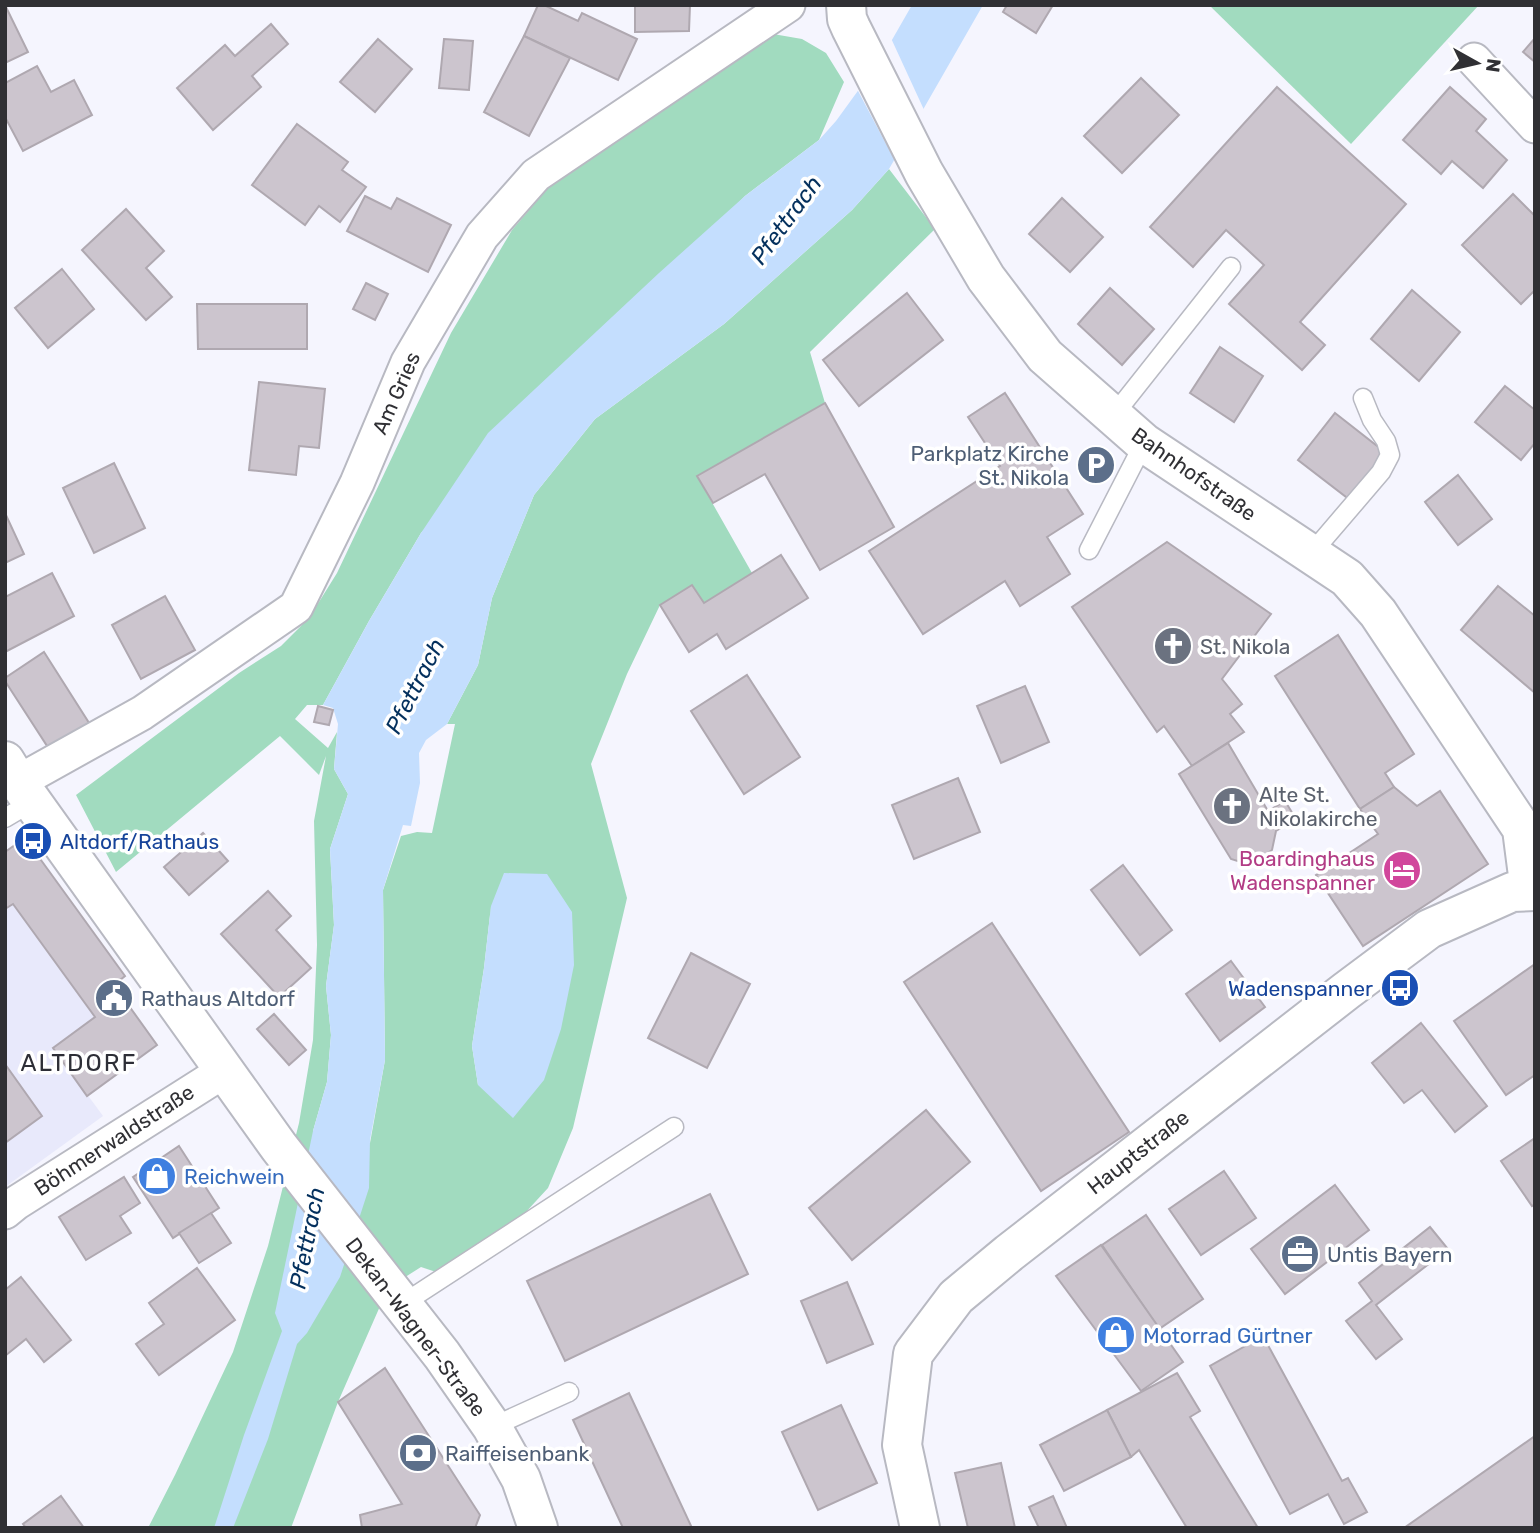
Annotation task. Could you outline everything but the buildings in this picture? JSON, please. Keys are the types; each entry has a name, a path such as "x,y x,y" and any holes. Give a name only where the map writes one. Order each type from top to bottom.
{"street":[{"name":"Am Gries","path":"15,791 142,713 296,607 356,483 408,362 482,236 536,175 788,5"},
{"name":"Bahnhofstraße","path":"848,17 923,173 986,278 1045,356 1144,443 1347,578 1378,613 1528,822 1532,891"},
{"path":"1474,60 1535,126"},
{"name":"Dekan-Wagner-Straße","path":"15,791 279,1147 442,1355 492,1427 521,1479 538,1528"},
{"name":"Hauptstraße","path":"920,1528 902,1445 913,1354 956,1297 1009,1253 1429,929 1511,892 1532,891"},
{"name":"Böhmerwaldstraße","path":"5,1212 224,1071"}],"lane":[{"path":"1113,416 1231,267"},
{"path":"1310,555 1381,472 1390,455 1386,441 1372,420 1363,398"},
{"path":"1088,550 1144,443"},
{"path":"395,1296 674,1127"},
{"path":"492,1427 569,1392"}],"shaded area":[{"path":"13,904 95,1017 53,1048 103,1116 5,1187 5,909"}],"green space":[{"path":"1209,5 1479,5 1351,144"},
{"path":"773,34 802,39 826,53 844,82 819,140 745,196 421,533 323,705 307,705 295,719 328,748 337,732 334,769 348,794 330,849 334,925 326,986 331,1035 327,1082 313,1131 370,1143 385,1060 383,890 401,836 417,832 432,833 455,724 447,724 478,665 492,598 534,495 595,419 724,324 852,210 889,169 935,229 810,352 825,403 697,476 752,573 704,603 692,585 660,605 627,674 591,764 627,898 573,1128 548,1188 513,1226 456,1263 436,1272 421,1267 388,1288 338,1402 291,1528 148,1528 233,1352 268,1246 299,1123 313,1040 317,945 314,821 326,756 319,775 280,736 116,872 76,795 239,673 281,646 309,618 337,573 451,333 512,230 554,181","holes":["491,906 478,1085 472,1046"]}],"water":[{"name":"Pfettrach","path":"912,5 983,5 889,169 852,210 724,324 595,419 534,495 492,598 478,665 447,724 426,740 419,753 420,783 411,826 403,825 383,890 385,1060 370,1140 369,1188 340,1277 307,1333 297,1344 268,1439 233,1528 214,1528 282,1331 275,1313 313,1131 327,1082 331,1035 326,986 334,925 330,849 348,794 334,769 338,724 333,708 323,705 421,533 488,433 745,196 819,140 881,59"},
{"path":"504,873 547,874 572,912 574,965 561,1029 544,1080 513,1118 478,1085 472,1046 491,906"}],"pier":[{"path":"890,36 925,112 896,163 856,87"}],"place":[{"name":"Parkplatz Kirche St. Nikola","path":"1096,465"},
{"name":"St. Nikola","path":"1173,646"},
{"name":"Alte St. Nikolakirche","path":"1232,806"},
{"name":"Altdorf/Rathaus","path":"33,841"},
{"name":"Boardinghaus Wadenspanner","path":"1402,870"},
{"name":"Wadenspanner","path":"1400,988"},
{"name":"Rathaus Altdorf","path":"114,998"},
{"name":"Reichwein","path":"157,1176"},
{"name":"Untis Bayern","path":"1300,1254"},
{"name":"Motorrad Gürtner","path":"1116,1335"},
{"name":"Raiffeisenbank","path":"418,1453"}],"district":[{"name":"ALTDORF","path":"79,1063"}]}
